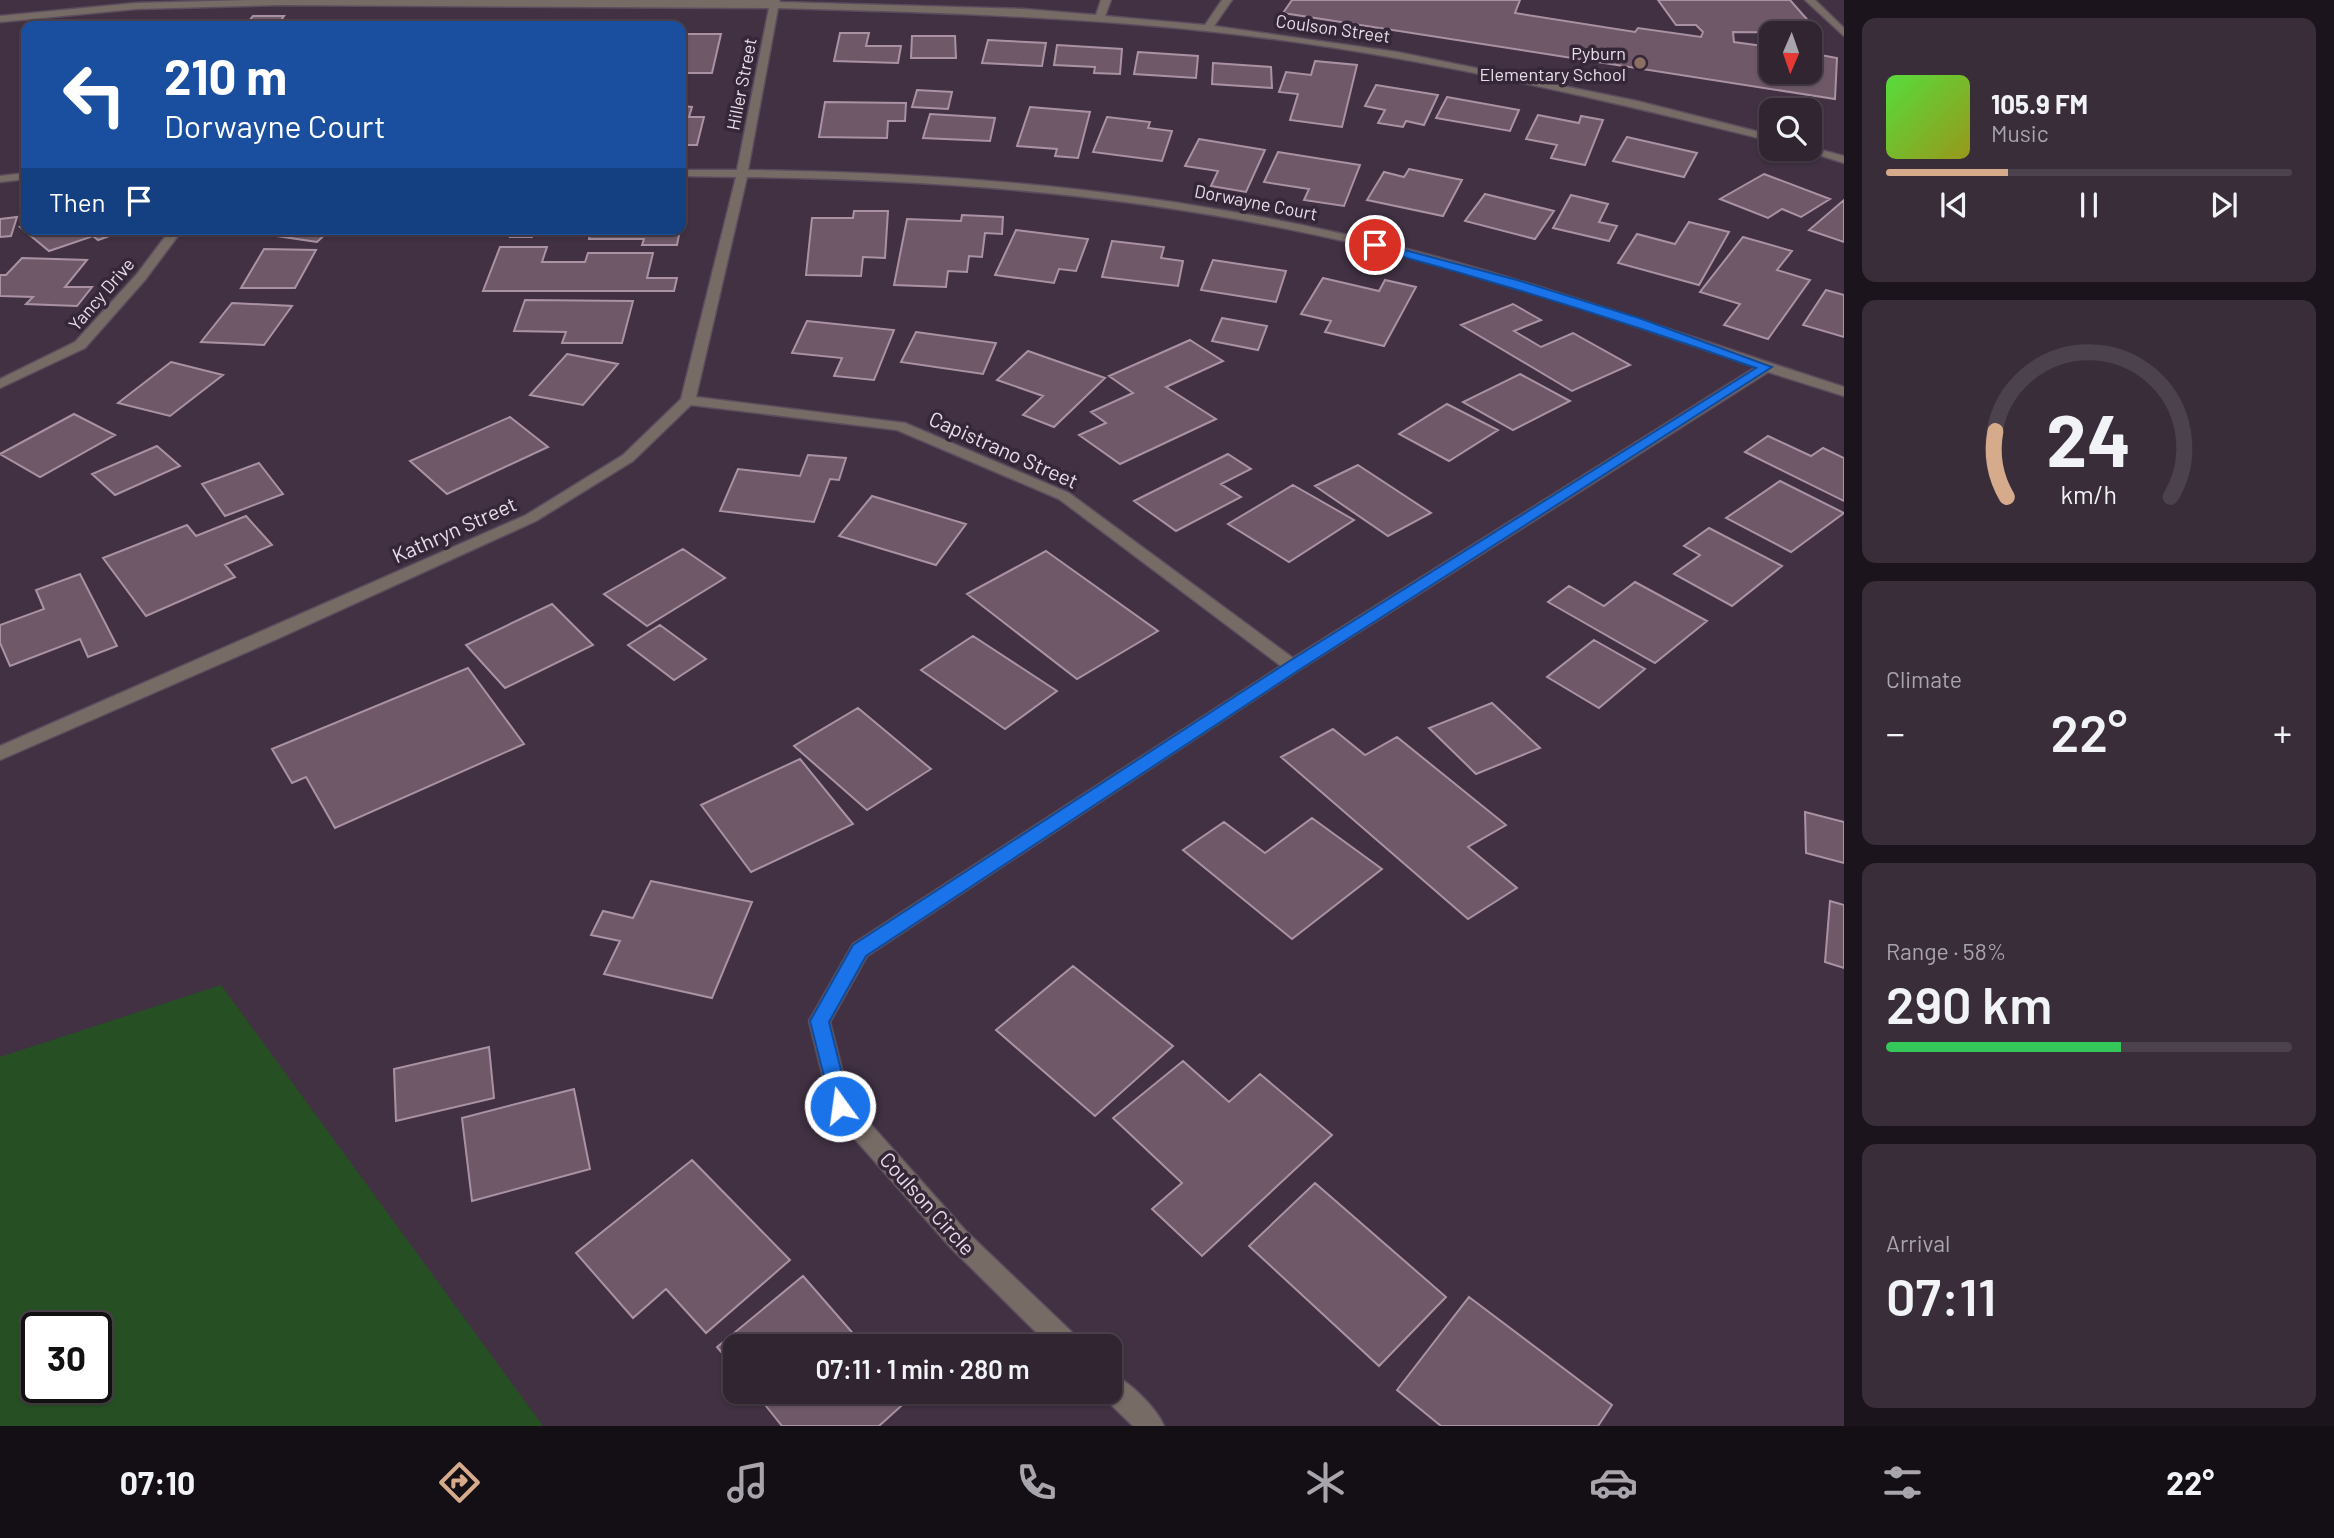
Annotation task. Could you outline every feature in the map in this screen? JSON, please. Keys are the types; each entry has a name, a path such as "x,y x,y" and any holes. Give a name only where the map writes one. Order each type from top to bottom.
{"street":[{"path":"1024,12 1029,0"},
{"path":"1100,18 1106,0"},
{"path":"1208,28 1227,0"},
{"path":"1810,0 1844,33"},
{"name":"Coulson Street","path":"0,19 136,6 280,2 775,3 1024,12 1208,28 1318,43 1484,71 1637,104 1759,135"},
{"name":"Hiller Street","path":"742,174 775,3"},
{"path":"1822,153 1841,157"},
{"name":"Dorwayne Court","path":"686,173 964,181 1091,192 1198,208 1402,251 1513,282 1844,392"},
{"path":"688,400 742,174"},
{"path":"0,179 21,177"},
{"name":"Yancy Drive","path":"0,384 80,345 141,277 172,235"},
{"name":"Coulson Circle","path":"1056,1334 958,1238 840,1106 819,1021 860,950 1293,666 1766,367"},
{"name":"Capistrano Street","path":"688,400 900,426 1064,496 1293,666"},
{"name":"Kathryn Street","path":"0,753 271,635 531,517 628,458 688,400"},
{"path":"1122,1398 1151,1426"}],"green space":[{"path":"221,985 543,1426 0,1426 0,1057"}],"building":[{"path":"1292,0 1520,0 1515,13 1635,32 1638,28 1701,37 1703,32 1696,25 1676,25 1658,0 1790,0 1808,21 1759,21 1759,32 1733,32 1734,42 1759,45 1759,84 1822,84 1822,55 1837,58 1835,99 1283,13"},
{"path":"253,16 284,16 280,21 249,21"},
{"path":"840,33 869,33 866,46 901,46 898,63 834,61"},
{"path":"686,34 721,34 712,73 686,73"},
{"path":"912,36 955,36 956,58 911,58"},
{"path":"988,40 1046,43 1042,66 982,63"},
{"path":"1057,45 1122,49 1120,74 1094,73 1095,67 1054,65"},
{"path":"1138,52 1198,56 1196,78 1134,74"},
{"path":"1315,61 1357,65 1342,127 1290,120 1298,94 1279,92 1286,72 1311,75"},
{"path":"1213,63 1271,67 1272,88 1212,84"},
{"path":"1376,85 1438,95 1424,125 1406,121 1403,127 1378,123 1385,110 1365,106"},
{"path":"917,90 952,92 948,109 912,107"},
{"path":"1447,97 1519,110 1510,131 1436,118"},
{"path":"825,102 906,103 905,121 888,121 887,138 819,137"},
{"path":"686,106 692,107 689,117 704,117 697,145 686,145"},
{"path":"1030,107 1090,112 1078,158 1055,156 1057,149 1017,146"},
{"path":"930,114 995,118 990,141 923,138"},
{"path":"1538,115 1579,123 1581,116 1603,120 1585,165 1551,158 1557,145 1526,139"},
{"path":"1107,117 1150,122 1148,128 1172,131 1162,161 1093,152"},
{"path":"1627,137 1697,153 1684,177 1613,161"},
{"path":"1199,139 1265,150 1246,192 1211,186 1218,171 1185,166"},
{"path":"1278,152 1360,165 1344,206 1304,200 1309,189 1264,182"},
{"path":"1409,169 1462,180 1443,216 1367,200 1384,172 1404,177"},
{"path":"1764,174 1830,199 1801,217 1782,209 1768,218 1720,199"},
{"path":"1485,194 1554,211 1535,239 1465,221"},
{"path":"1571,195 1608,204 1599,222 1617,226 1609,241 1553,228"},
{"path":"1844,200 1844,242 1809,230"},
{"path":"854,211 888,211 885,258 863,257 861,276 806,275 812,218 853,218"},
{"path":"962,215 1003,217 1002,234 985,233 982,257 969,256 967,272 948,271 946,287 894,285 907,219 961,221"},
{"path":"17,217 11,236 0,237 0,219"},
{"path":"1689,222 1729,232 1699,285 1618,263 1637,234 1675,244"},
{"path":"1016,230 1088,239 1076,271 1059,269 1054,283 995,275"},
{"path":"30,235 112,235 98,240 93,236 49,251"},
{"path":"270,235 325,235 317,242"},
{"path":"511,235 533,235 532,237 510,237"},
{"path":"590,235 679,235 677,245 642,245 644,239 589,239"},
{"path":"1743,237 1792,251 1777,270 1810,280 1768,339 1724,325 1740,304 1700,292"},
{"path":"1112,241 1164,247 1161,258 1183,261 1178,286 1102,277"},
{"path":"500,247 547,247 542,262 585,262 588,253 653,253 647,278 677,278 674,291 483,291"},
{"path":"264,249 316,250 295,288 241,288"},
{"path":"22,258 87,260 65,287 92,287 77,306 26,304 33,297 0,296 0,275 6,275"},
{"path":"1213,260 1286,271 1276,302 1201,290"},
{"path":"1323,278 1379,291 1385,280 1416,287 1384,346 1325,332 1331,321 1301,314"},
{"path":"1826,290 1844,295 1844,337 1803,325"},
{"path":"525,300 633,301 622,343 562,343 566,332 514,331"},
{"path":"232,303 292,306 264,345 201,342"},
{"path":"1513,304 1541,320 1514,331 1541,347 1573,333 1630,365 1572,391 1461,325"},
{"path":"1222,318 1267,326 1258,350 1212,341"},
{"path":"807,321 894,330 874,380 834,376 842,358 792,353"},
{"path":"916,332 996,343 983,374 901,362"},
{"path":"1190,340 1223,361 1166,387 1216,419 1120,464 1079,435 1106,423 1091,412 1133,393 1109,376"},
{"path":"1028,351 1105,378 1054,427 1023,415 1043,396 997,380"},
{"path":"567,354 618,364 583,405 530,395"},
{"path":"171,362 223,375 170,416 118,403"},
{"path":"1520,374 1570,401 1513,430 1463,402"},
{"path":"1447,404 1498,430 1449,461 1399,434"},
{"path":"74,414 115,435 40,477 0,454"},
{"path":"510,417 548,447 447,494 410,461"},
{"path":"1768,436 1811,456 1823,448 1844,458 1844,501 1745,452"},
{"path":"157,446 180,466 115,495 92,474"},
{"path":"1228,454 1251,469 1221,484 1241,497 1176,531 1134,501"},
{"path":"808,455 846,458 839,480 830,479 814,522 720,511 738,469 800,476"},
{"path":"259,463 283,494 225,516 202,484"},
{"path":"1358,465 1431,513 1388,536 1315,486"},
{"path":"1780,481 1844,513 1791,552 1726,518"},
{"path":"1293,485 1354,520 1289,562 1228,524"},
{"path":"872,496 966,524 936,565 839,536"},
{"path":"246,516 272,545 225,565 235,577 146,616 103,558 187,525 196,536"},
{"path":"1709,528 1782,566 1732,606 1674,574 1700,555 1684,546"},
{"path":"683,549 725,578 647,626 604,594"},
{"path":"1046,551 1158,631 1077,679 967,594"},
{"path":"80,574 117,646 88,657 80,639 10,666 0,643 0,625 44,609 36,590"},
{"path":"1635,582 1707,621 1655,663 1548,602 1569,586 1604,606"},
{"path":"552,604 593,645 505,688 466,645"},
{"path":"660,625 706,659 674,680 628,645"},
{"path":"973,636 1057,691 1005,729 921,670"},
{"path":"1594,640 1645,669 1599,708 1547,677"},
{"path":"468,668 524,744 335,828 306,777 292,783 272,749"},
{"path":"1492,703 1540,748 1476,774 1429,728"},
{"path":"858,708 931,769 867,810 794,746"},
{"path":"1333,729 1365,755 1397,737 1506,825 1468,847 1517,888 1468,919 1281,757"},
{"path":"800,759 853,824 751,872 701,805"},
{"path":"1805,812 1844,822 1844,863 1806,853"},
{"path":"1312,818 1382,869 1292,939 1183,850 1224,822 1265,853"},
{"path":"651,881 752,902 712,998 604,974 620,941 591,935 603,911 633,918"},
{"path":"1830,901 1844,905 1844,968 1825,962"},
{"path":"1073,966 1173,1046 1095,1116 996,1030"},
{"path":"489,1047 494,1098 396,1121 394,1069"},
{"path":"1183,1061 1229,1102 1260,1074 1332,1135 1202,1256 1152,1209 1182,1183 1113,1118"},
{"path":"574,1089 590,1169 472,1201 462,1118"},
{"path":"692,1160 790,1260 706,1333 666,1289 633,1318 576,1253"},
{"path":"1315,1183 1446,1297 1379,1366 1249,1246"},
{"path":"803,1276 854,1334 733,1334"},
{"path":"1469,1297 1612,1405 1598,1426 1441,1426 1397,1390"},
{"path":"723,1342 723,1354 717,1347"},
{"path":"764,1404 903,1404 879,1426 782,1426"}],"place":[{"name":"Pyburn Elementary School","path":"1640,63"}],"route":[{"path":"840,1106 819,1021 860,950 1293,666 1766,367 1513,282 1375,245"}]}
